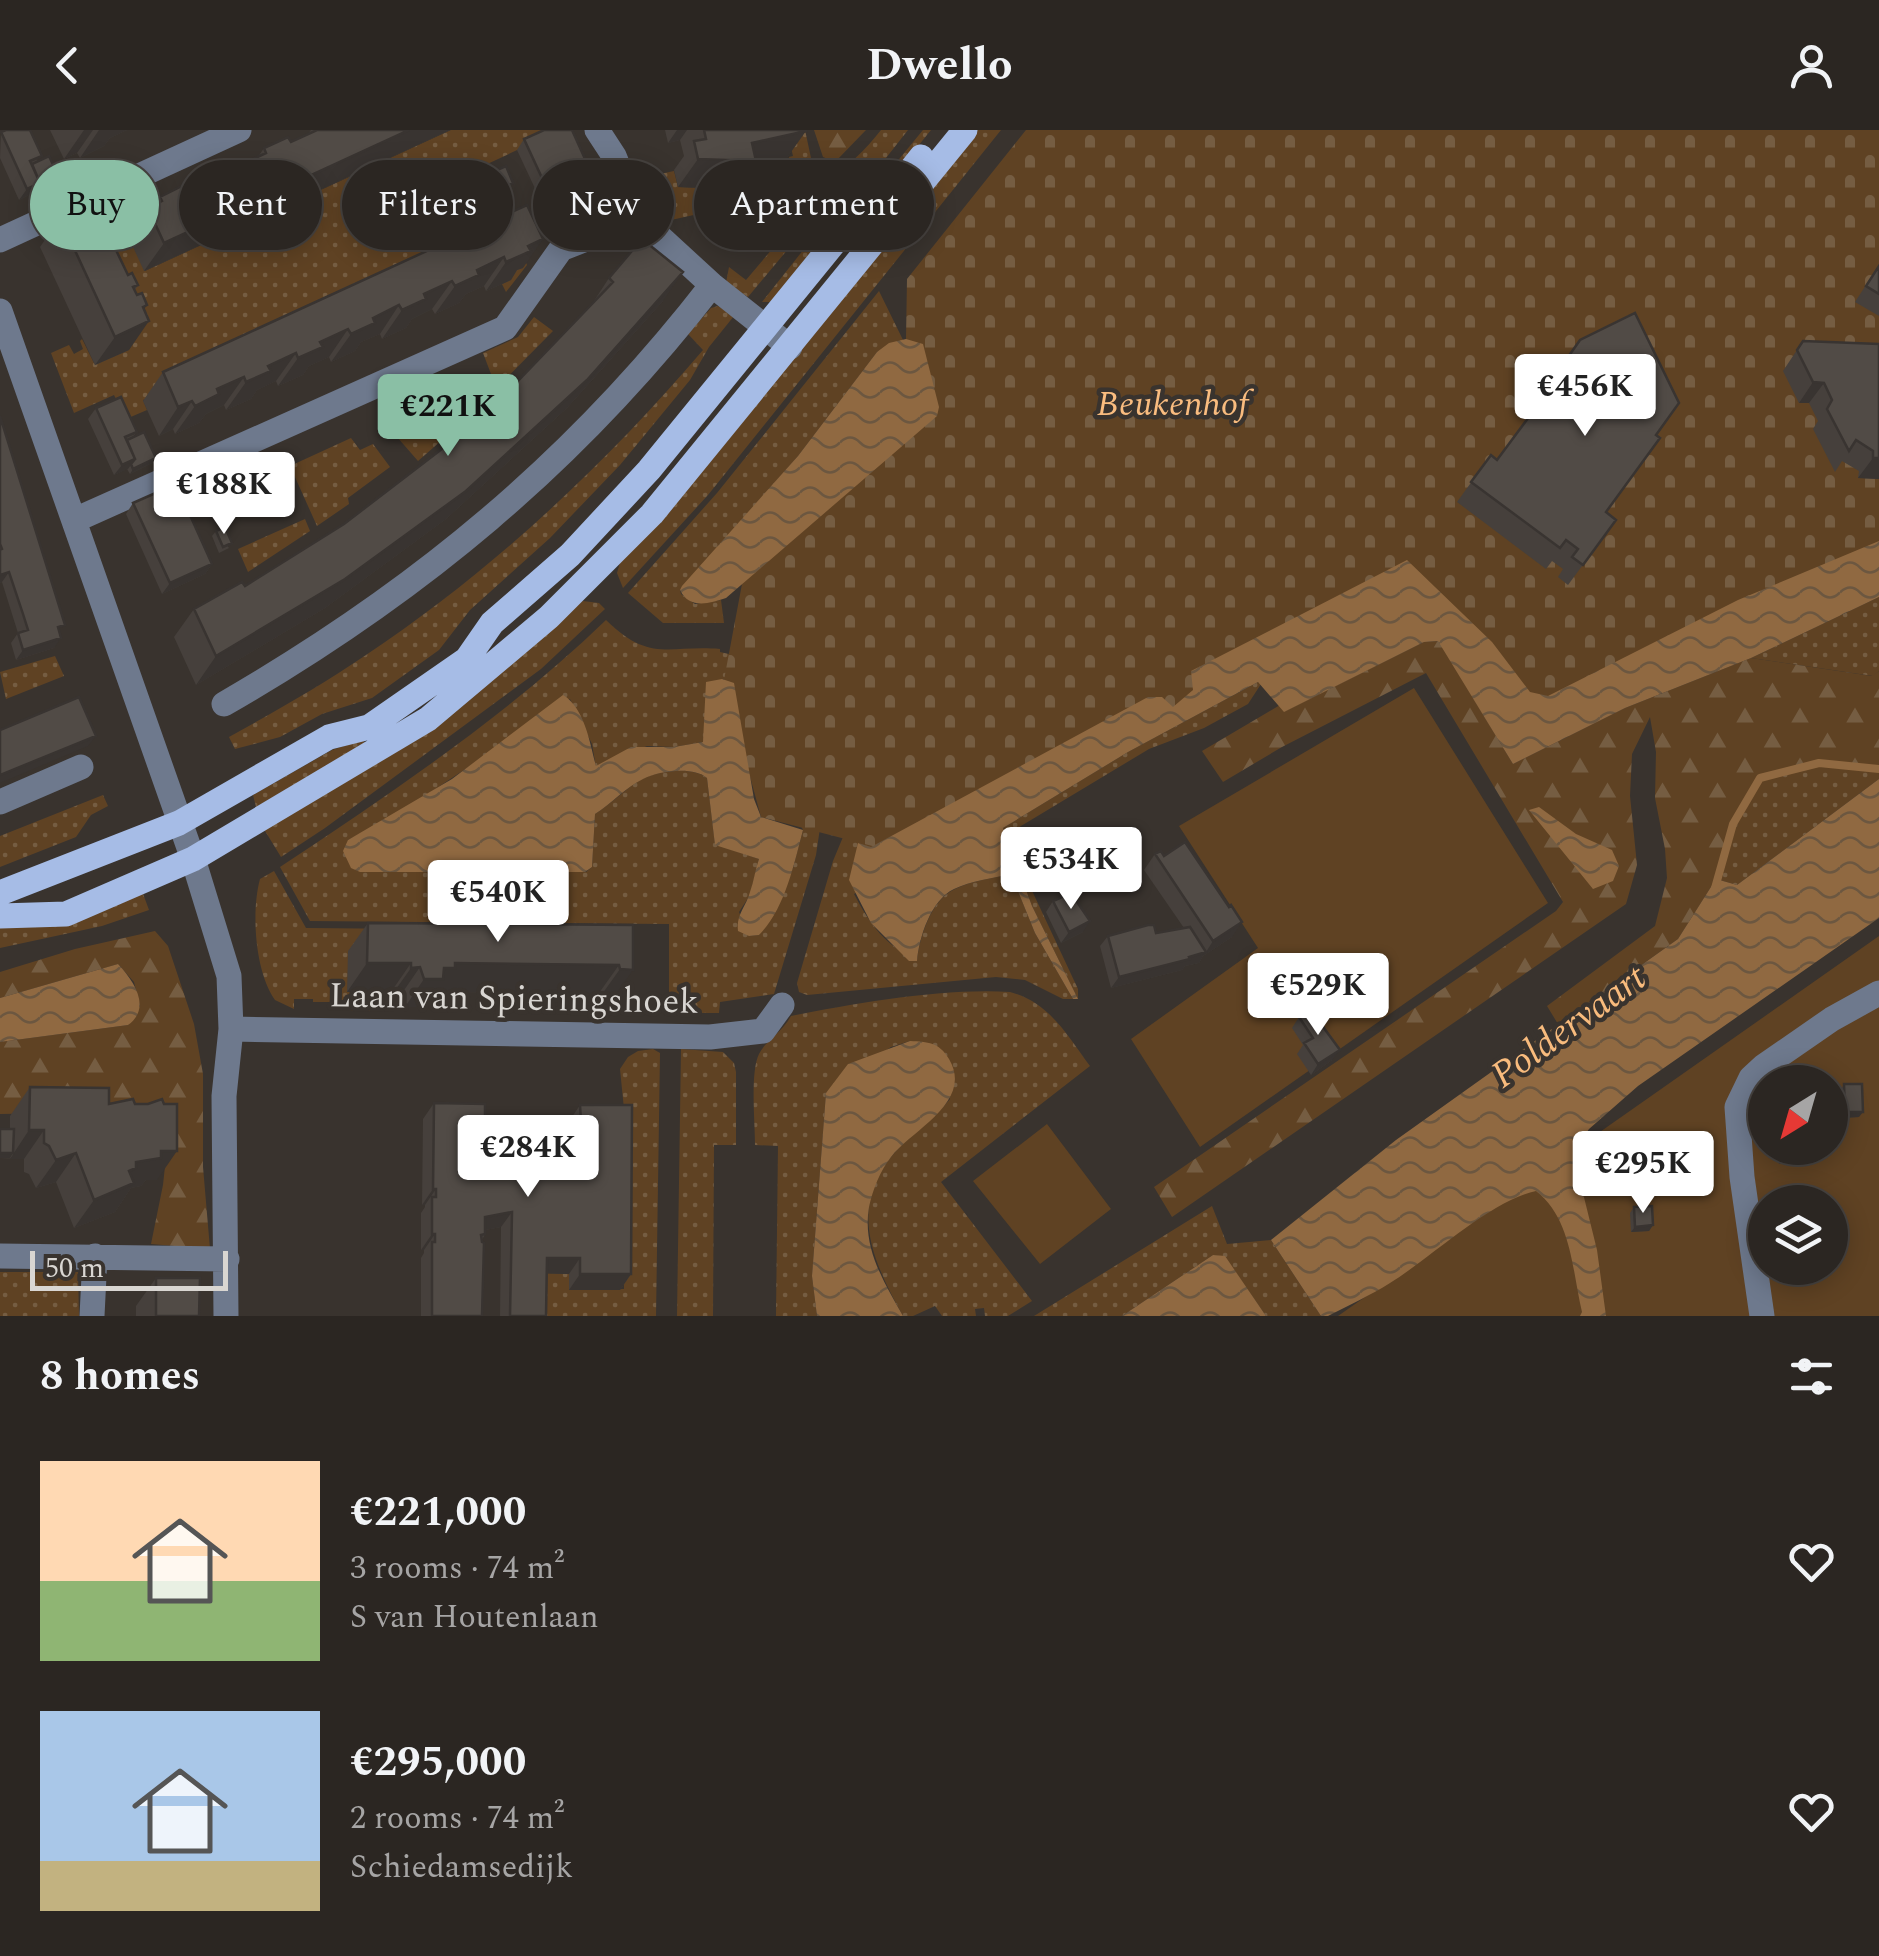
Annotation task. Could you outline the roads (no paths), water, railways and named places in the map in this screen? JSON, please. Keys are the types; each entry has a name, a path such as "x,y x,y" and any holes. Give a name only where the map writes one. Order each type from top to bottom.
{"main road":[{"path":"0,893 179,823 329,737 370,727 467,659 492,623 570,556 649,470 852,221 901,182 943,130"},
{"path":"0,916 66,914 193,859 428,719 549,618 652,514 965,130"}],"street":[{"path":"0,240 238,130"},
{"path":"597,130 616,160"},
{"path":"75,520 505,328 560,250"},
{"path":"674,250 790,347"},
{"path":"224,704 307,656 391,599 468,537 581,436 679,328 712,285"},
{"path":"0,311 8,363 75,520 193,859 229,976 231,1029 224,1096 226,1316"},
{"path":"0,802 81,767"},
{"path":"1762,1316 1742,1177 1737,1107 1751,1078 1764,1066 1879,992"},
{"name":"Laan van Spieringshoek","path":"231,1029 710,1037 764,1031 782,1005"},
{"path":"0,1256 227,1260"},
{"path":"92,1316 94,1256"}],"water":[{"path":"906,339 923,344 939,407 937,416 726,598 706,603 688,600 680,590 682,586 798,456 877,352 889,343"},
{"path":"1879,541 1879,597 1751,658 1625,708 1513,764 1438,641 1424,642 1284,712 1258,682 1128,752 1003,828 1032,906 1078,999 1073,999 1035,933 1011,874 968,884 946,894 928,920 917,961 909,961 871,923 849,880 858,843 871,847 1148,697 1162,697 1173,707 1193,690 1191,671 1407,560 1492,642 1530,692 1548,696 1738,600"},
{"path":"722,679 734,683 754,799 761,817 803,830 782,899 759,935 738,931 738,925 759,859 715,845 707,778 693,772 667,772 643,779 595,814 592,867 585,872 360,872 351,868 343,851 348,840 452,779 563,695 582,717 596,766 631,747 703,742 706,682"},
{"name":"Poldervaart","path":"1879,779 1879,918 1638,1086 1582,1139 1579,1177 1597,1250 1606,1316 1580,1316 1564,1231 1536,1191 1500,1206 1383,1287 1321,1316 1271,1240 1396,1140 1678,939 1716,879 1737,885"},
{"path":"1539,807 1576,834 1612,850 1619,866 1613,881 1593,889 1529,810"},
{"path":"118,964 135,986 140,1003 128,1025 0,1042 0,998"},
{"path":"910,1041 937,1046 949,1059 955,1074 954,1089 938,1114 887,1162 869,1207 872,1251 903,1316 817,1316 812,1276 826,1093 848,1064"},
{"path":"1213,1255 1225,1256 1266,1316 1122,1316"}],"waterway":[{"path":"1715,888 1733,824 1760,778 1819,763 1879,769"}],"park label":[{"name":"Beukenhof","path":"1173,404"}]}
